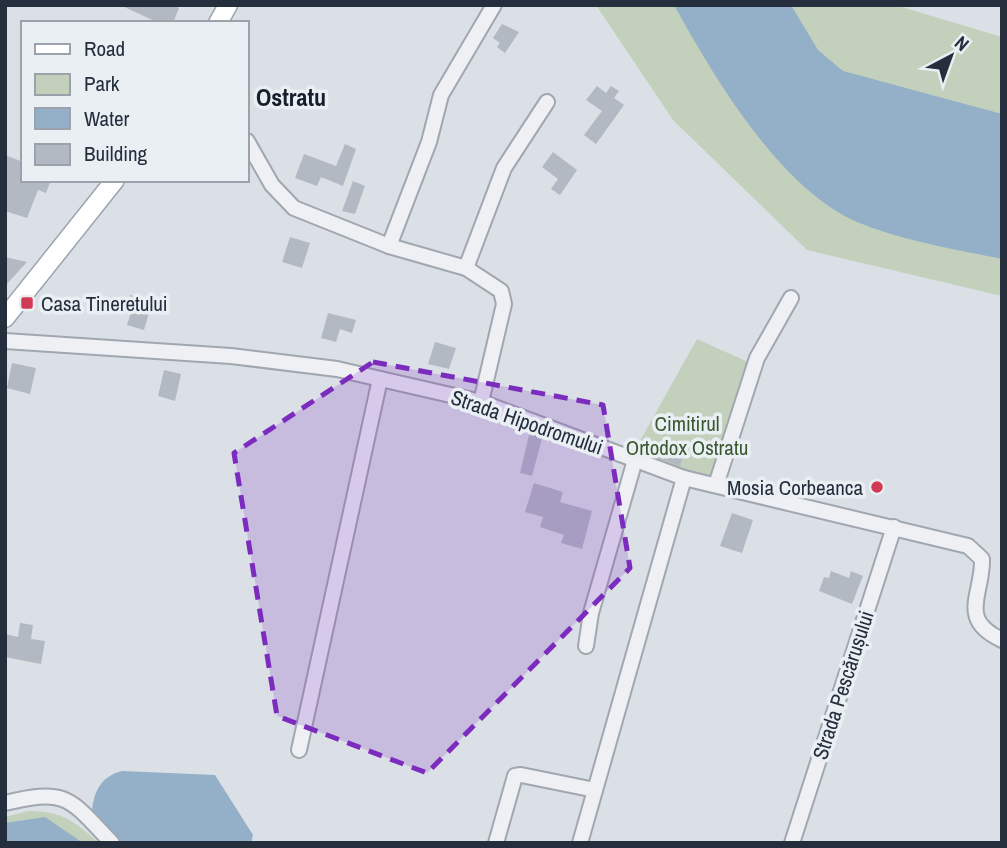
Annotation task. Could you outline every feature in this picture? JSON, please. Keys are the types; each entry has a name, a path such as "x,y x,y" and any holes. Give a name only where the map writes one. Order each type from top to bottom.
{"main road":[{"path":"219,21 228,5"},
{"path":"5,318 113,182"}],"street":[{"path":"389,246 429,142 441,95 494,5"},
{"path":"466,268 504,168 547,102"},
{"path":"248,143 272,185 294,208 389,246 466,268 501,291 503,304 481,402"},
{"path":"716,485 757,358 791,298"},
{"name":"Strada Hipodromului","path":"5,341 279,360 380,379 481,402 684,478 894,527 975,550 982,559 982,570 973,611 985,631 1002,640"},
{"path":"299,750 380,379"},
{"path":"586,646 591,613 635,460"},
{"path":"580,843 684,478"},
{"name":"Strada Pescărușului","path":"792,843 894,527"},
{"path":"496,843 515,776 595,790"},
{"path":"5,803 40,794 66,800 112,843"}],"highlighted area":[{"path":"373,362 603,405 630,568 427,773 277,716 234,453"}],"green space":[{"path":"596,5 895,5 1002,37 1002,296 807,250 673,120"},
{"name":"Cimitirul Ortodox Ostratu","path":"697,339 748,362 712,478 680,474 631,457"},
{"path":"28,811 59,815 99,843 5,843 5,817"}],"water":[{"path":"674,5 791,5 818,50 843,71 1002,114 1002,259 892,234 857,222 828,206 801,184 751,128 708,64"},
{"path":"122,771 215,775 253,835 251,843 123,843 92,810 100,785 109,776"},
{"path":"45,817 83,843 5,843 5,823"}],"building":[{"path":"120,5 174,5 179,8 174,21 155,21"},
{"path":"502,24 519,32 505,53 497,47 500,43 493,38"},
{"path":"597,86 606,93 611,86 619,91 614,98 624,105 596,144 584,135 602,111 586,100"},
{"path":"345,144 356,149 343,186 321,177 317,186 295,178 304,154 336,166"},
{"path":"553,152 577,170 560,195 551,189 558,179 542,167"},
{"path":"5,155 21,161 21,182 50,182 46,193 38,190 27,218 5,211"},
{"path":"353,181 365,186 355,214 342,211"},
{"path":"290,237 310,243 302,268 282,262"},
{"path":"5,257 27,262 5,286"},
{"path":"130,295 152,302 144,330 127,325 131,312 126,311"},
{"path":"328,313 356,320 352,333 340,329 336,342 321,338"},
{"path":"435,342 456,348 449,369 428,364"},
{"path":"12,363 36,368 30,394 7,388"},
{"path":"164,370 181,374 175,401 158,396"},
{"path":"530,431 543,435 532,476 520,473"},
{"path":"656,440 682,457 680,466 647,454"},
{"path":"534,483 563,492 560,502 592,511 582,549 561,543 564,535 540,527 543,517 525,512"},
{"path":"732,513 753,520 742,553 720,546"},
{"path":"831,571 849,578 851,571 863,576 852,604 819,591 824,577 829,578"},
{"path":"20,623 33,625 31,639 45,641 41,664 5,657 5,634 18,637"}],"place":[{"name":"Casa Tineretului","path":"27,303"},
{"name":"Mosia Corbeanca","path":"877,487"}],"district":[{"name":"Ostratu","path":"291,97"}]}
